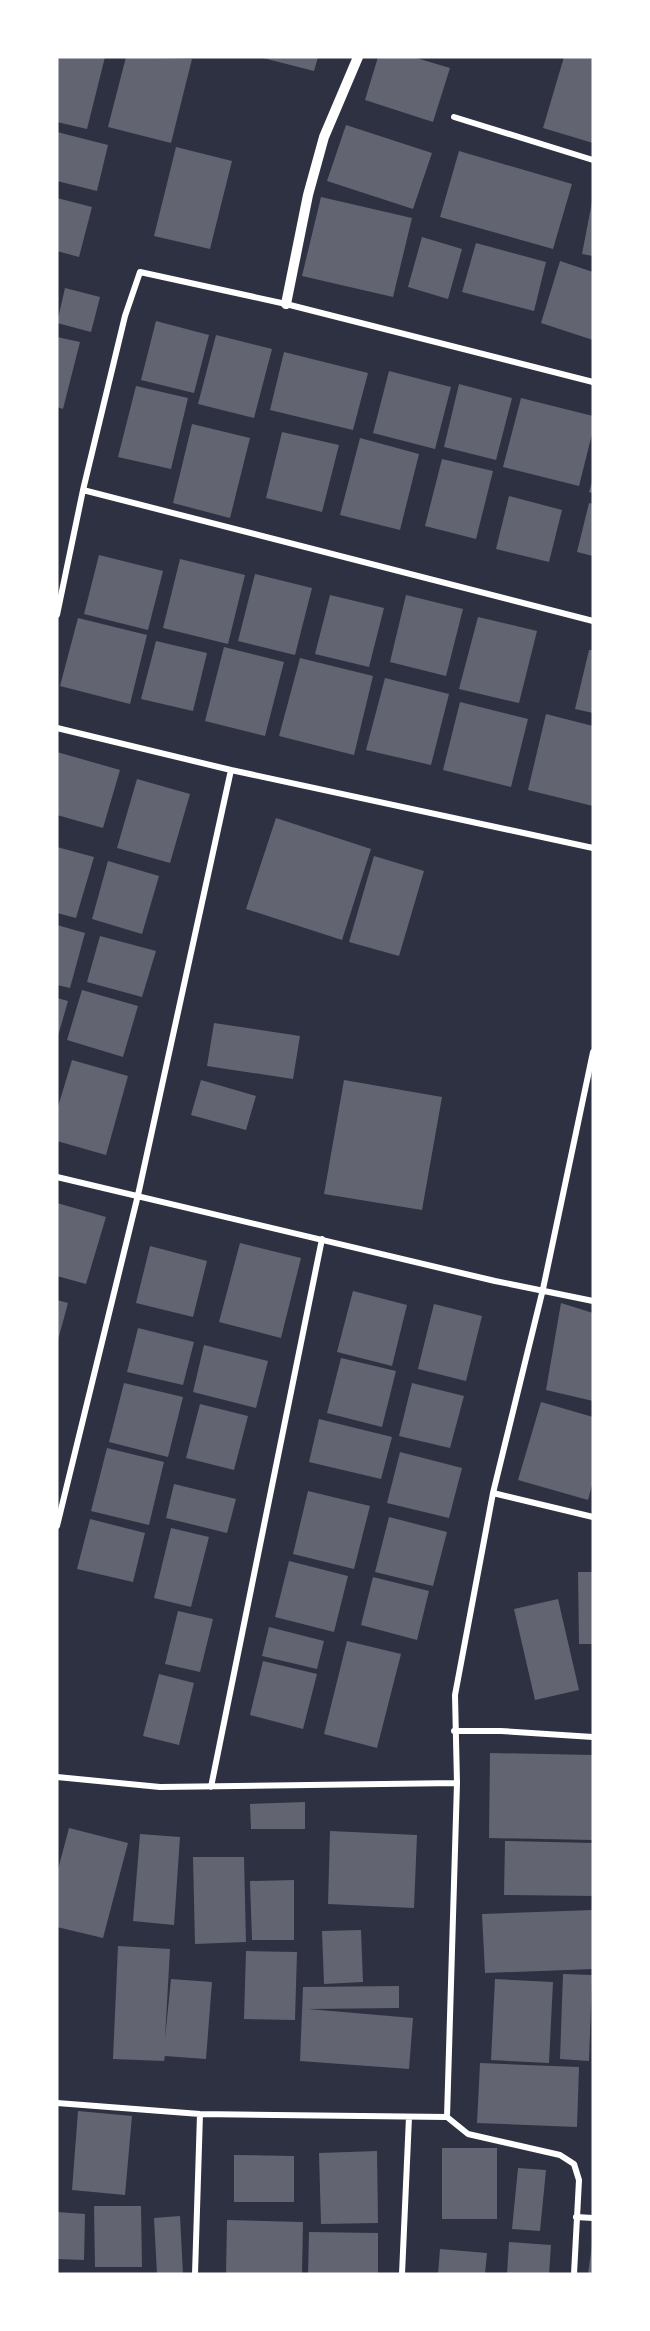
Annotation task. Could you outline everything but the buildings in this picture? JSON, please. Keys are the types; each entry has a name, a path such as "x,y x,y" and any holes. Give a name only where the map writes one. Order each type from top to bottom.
{"street":[{"path":"286,304 308,195 324,137 358,57"},
{"path":"454,117 593,160"},
{"path":"57,615 83,489 127,310 140,272 286,304 593,382"},
{"path":"83,489 593,621"},
{"path":"57,728 231,770 593,848"},
{"path":"57,1526 138,1195 231,770"},
{"path":"447,2117 457,1783 454,1731 455,1695 493,1493 543,1289 593,1052"},
{"path":"57,1177 495,1281 593,1301"},
{"path":"211,1787 322,1239"},
{"path":"493,1493 593,1517"},
{"path":"454,1731 501,1731 593,1737"},
{"path":"57,1777 160,1787 457,1783"},
{"path":"57,2103 200,2114 447,2117 468,2134 560,2155 574,2164 579,2180 574,2274"},
{"path":"195,2274 200,2114"},
{"path":"402,2274 409,2117"},
{"path":"576,2217 593,2218"}]}
